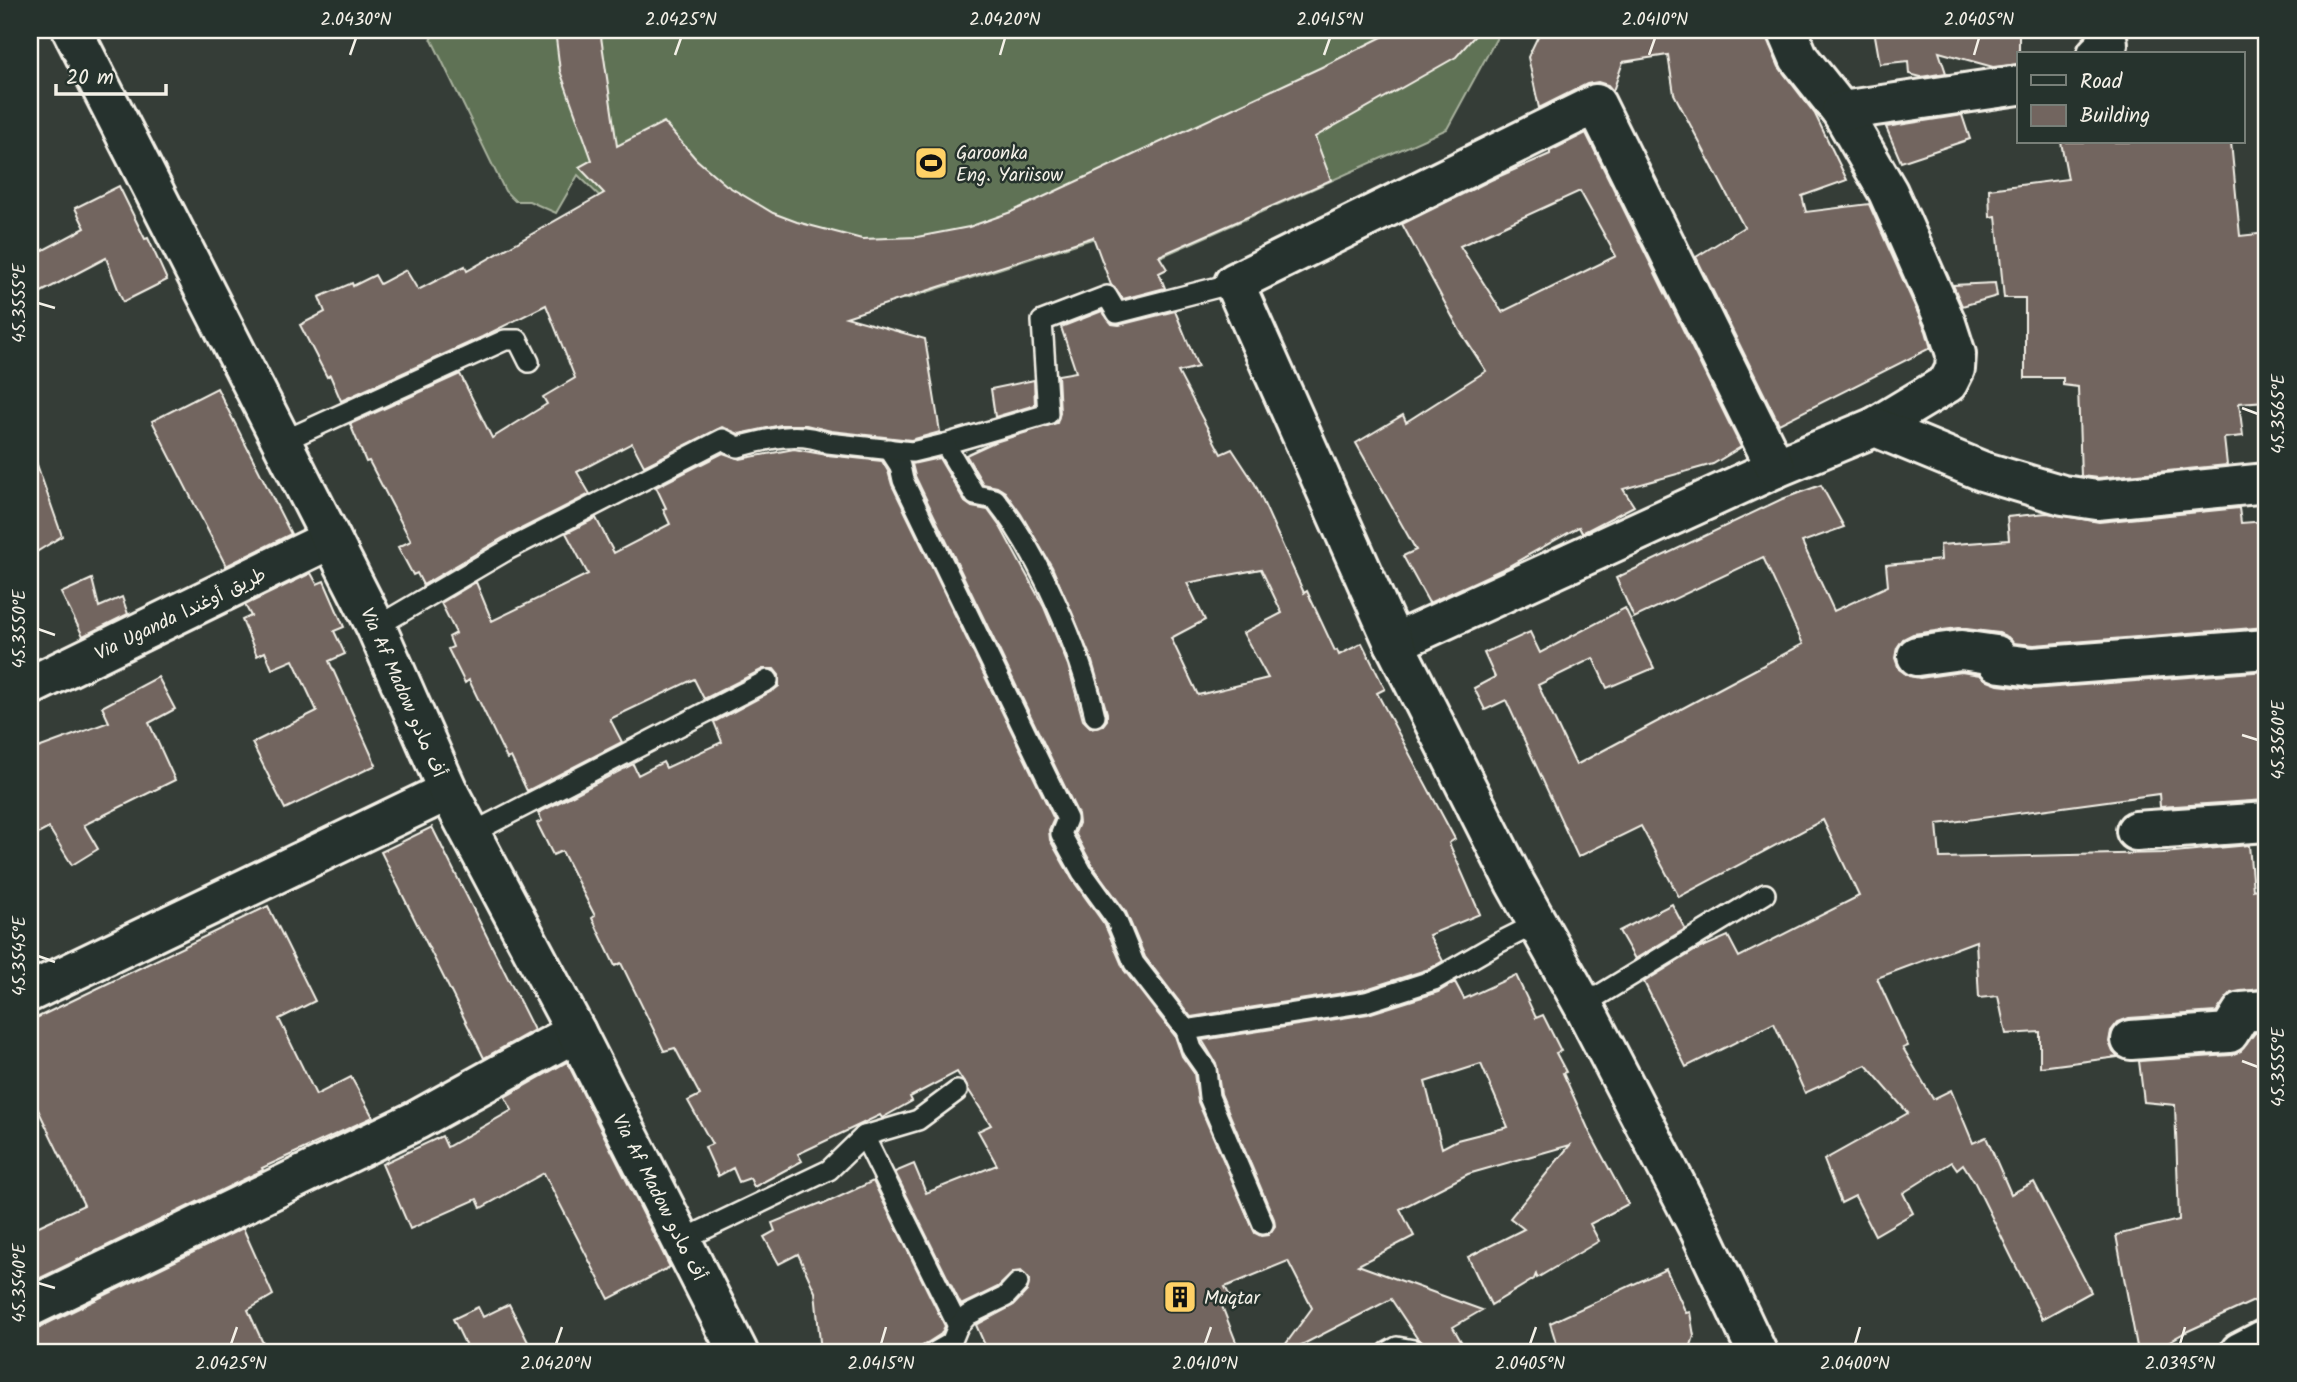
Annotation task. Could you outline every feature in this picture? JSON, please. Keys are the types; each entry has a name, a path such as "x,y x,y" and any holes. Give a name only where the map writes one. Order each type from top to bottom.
{"street":[{"name":"Via Af Madow أف مادو","path":"72,30 376,627 448,791 576,1032 738,1352"},
{"path":"1394,643 1776,468 1875,427 1948,383 1955,369 1956,354 1946,323 1888,192 1841,111 1800,58 1787,30"},
{"path":"2099,52 2108,44 2106,30"},
{"path":"1841,111 2017,85"},
{"path":"1757,1352 1699,1228 1394,643 1234,283 1596,104 1776,468"},
{"path":"1875,427 1982,471 2063,495 2097,500 2267,483"},
{"name":"Via Uganda طريق أوغندا","path":"30,686 331,539"},
{"path":"1917,656 1961,650 1996,655 1996,661 2001,663 2033,667 2267,649"},
{"path":"30,992 448,791"},
{"path":"2136,831 2267,821"},
{"path":"2131,1040 2229,1033 2242,1012 2267,1010"},
{"path":"30,1307 417,1120 576,1032"},
{"path":"2240,1352 2267,1338"}],"lane":[{"path":"376,627 509,549 723,439 738,447 776,436 820,439 828,443 912,452 1048,414 1042,321 1107,296 1117,313 1234,283"},
{"path":"281,442 505,340 518,340 529,362"},
{"path":"946,444 975,495 995,499 1017,529 1036,564 1082,668 1095,716"},
{"path":"889,449 900,466 914,503 1067,819 1061,834 1082,872 1116,919 1134,963 1186,1030 1192,1049 1206,1069 1209,1097 1263,1224"},
{"path":"472,834 768,680"},
{"path":"1583,1005 1765,894"},
{"path":"1186,1030 1366,1002 1434,980 1538,923"},
{"path":"682,1240 829,1170 864,1136 918,1120 957,1091"},
{"path":"864,1136 958,1326"},
{"path":"936,1352 951,1343 958,1326 968,1315 1005,1297 1018,1283"},
{"path":"1388,1352 1397,1347 1415,1352"}],"green space":[{"name":"Garoonka Eng. Yariisow","path":"427,30 1501,30 1447,129 1120,275 1104,235 906,299 888,299 640,235 578,175 556,213 529,201 515,201 505,191"}],"building":[{"path":"555,30 600,30 617,146 664,122 696,159 726,185 773,213 862,239 917,237 969,227 1011,212 1396,30 1480,30 1456,57 1315,137 1331,180 1159,256 1167,269 1159,273 1165,288 1123,299 1111,285 1093,237 846,317 925,339 940,432 911,440 831,431 806,425 781,425 739,434 722,427 644,466 632,443 577,472 590,494 503,538 423,585 417,573 413,575 398,547 411,541 369,461 366,462 350,424 460,374 492,438 547,404 543,397 575,378 546,305 341,401 330,375 327,377 300,325 325,312 319,297 352,283 353,286 375,275 380,284 406,270 418,290 465,266 467,271 604,193 579,167 592,160 560,71"},
{"path":"1541,30 1766,30 1779,67 1815,114 1847,180 1802,196 1806,212 1869,204 1926,331 1932,352 1930,348 1779,424 1696,257 1744,227 1674,94 1668,55 1623,62 1613,91 1608,85 1598,82 1587,84 1539,108 1528,57"},
{"path":"1874,30 2019,30 2017,64 1993,67 1939,52 1946,73 1921,77 1909,74 1908,61 1880,64"},
{"path":"1962,115 1970,139 1901,162 1886,127"},
{"path":"1586,133 1741,447 1713,464 1623,489 1634,506 1582,533 1579,527 1507,567 1429,603 1403,556 1416,550 1356,443 1403,415 1406,422 1486,371 1460,331 1402,224 1550,154 1550,151","holes":["1580,191 1616,256 1502,312 1460,246"]},
{"path":"2061,144 2231,144 2240,236 2267,233 2267,401 2239,403 2243,436 2224,438 2227,465 2098,478 2081,476 2078,387 2063,385 2063,378 2025,378 2025,298 2004,298 1996,216 1990,217 1989,189 2068,179"},
{"path":"119,186 145,239 148,238 167,280 123,302 106,258 30,298 30,257 85,228 75,208"},
{"path":"1995,283 1997,296 1962,306 1953,285"},
{"path":"1102,311 1112,324 1119,325 1175,311 1198,367 1178,372 1221,454 1232,449 1255,484 1304,593 1307,591 1335,651 1337,650 1339,655 1362,643 1385,689 1377,693 1455,839 1449,843 1480,914 1429,935 1443,961 1429,969 1363,990 1191,1017 1145,957 1126,912 1092,865 1075,833 1079,823 1078,814 915,476 912,464 939,458 965,502 972,507 988,510 1001,528 1044,607 1068,665 1083,720 1091,728 1103,725 1107,720 1107,713 1091,658 1052,567 1005,492 983,484 966,455 992,443 1057,423 1060,413 1058,375 1076,372 1061,327","holes":["1261,569 1282,613 1243,633 1268,678 1198,695 1171,638 1205,620 1187,583"]},
{"path":"1034,380 1035,405 995,417 991,389"},
{"path":"217,388 291,534 226,566 152,421"},
{"path":"794,449 882,461 1054,819 1049,830 1050,840 1072,879 1105,925 1124,970 1175,1036 1182,1056 1194,1073 1198,1102 1255,1233 1268,1235 1275,1226 1274,1219 1221,1094 1216,1063 1202,1040 1368,1014 1438,992 1455,982 1464,999 1516,975 1536,1018 1543,1015 1561,1051 1556,1053 1566,1072 1563,1073 1590,1133 1628,1204 1590,1224 1599,1241 1537,1278 1536,1274 1534,1279 1491,1305 1468,1257 1524,1229 1510,1218 1570,1145 1468,1174 1400,1209 1414,1236 1358,1265 1482,1310 1453,1327 1467,1352 1427,1352 1425,1344 1417,1338 1391,1299 1288,1352 1280,1352 1312,1308 1288,1261 1225,1287 1230,1296 1220,1301 1240,1352 988,1352 976,1325 1014,1305 1027,1291 1029,1279 1021,1271 1014,1272 998,1287 961,1305 895,1172 914,1164 926,1193 997,1165 978,1131 991,1125 957,1072 910,1097 912,1101 882,1118 880,1115 798,1154 802,1161 754,1187 750,1178 739,1182 733,1168 718,1176 705,1147 712,1144 688,1101 700,1095 675,1048 664,1051 621,963 615,966 592,918 595,916 562,851 553,855 537,823 542,821 538,813 633,764 638,775 663,762 666,768 722,742 714,722 774,690 779,686 779,675 774,669 763,669 704,699 694,679 610,719 622,742 527,791 511,757 507,759 469,680 465,683 448,649 453,647 449,637 456,633 441,603 476,582 492,621 588,574 566,533 596,518 614,553 670,524 656,487 723,453 740,459","holes":["1481,1064 1508,1127 1457,1140 1442,1148 1425,1082"]},
{"path":"34,456 62,536 30,556 30,457"},
{"path":"1821,485 1844,527 1802,542 1834,611 1888,586 1886,565 1941,560 1940,545 2009,540 2007,517 2047,513 2099,522 2239,508 2241,523 2267,521 2267,627 2034,645 2013,643 1999,633 1958,628 1913,634 1903,639 1897,648 1895,658 1899,669 1909,676 1920,678 1961,672 1980,675 1998,685 2031,689 2267,671 2267,800 2160,807 2159,794 1937,824 1940,858 2163,853 2249,845 2253,890 2267,886 2267,988 2231,993 2216,1012 2129,1018 2118,1022 2111,1031 2109,1042 2118,1057 2040,1067 2040,1032 2006,1034 1998,996 1979,998 1976,941 1877,978 1908,1046 1903,1048 1933,1099 1951,1090 1973,1143 1986,1137 2011,1194 2034,1182 2091,1292 2042,1319 1963,1164 1957,1169 1952,1162 1903,1193 1913,1213 1875,1235 1855,1196 1841,1203 1824,1160 1908,1113 1866,1065 1805,1093 1774,1023 1686,1067 1644,982 1696,950 1728,936 1739,957 1859,896 1823,820 1679,897 1641,826 1578,857 1506,700 1485,710 1474,688 1495,677 1484,653 1530,632 1540,653 1625,608 1654,668 1607,688 1593,658 1538,685 1576,765 1803,644 1763,557 1634,618 1616,578 1782,499"},
{"path":"311,573 317,584 324,581 344,627 334,631 345,654 329,661 376,765 285,809 252,743 317,711 293,660 272,669 265,652 257,656 242,620 251,616 245,605"},
{"path":"92,579 99,607 122,597 128,614 83,636 61,593"},
{"path":"158,677 175,709 149,723 175,780 84,825 98,849 72,865 49,828 30,838 30,751 109,722 102,707"},
{"path":"432,827 534,1030 484,1058 381,852"},
{"path":"1672,904 1685,929 1635,959 1619,931"},
{"path":"268,906 315,1001 279,1019 316,1095 351,1077 373,1117 262,1168 263,1170 30,1283 30,1230 84,1205 30,1093 30,1021"},
{"path":"2267,1032 2267,1295 2186,1332 2150,1352 2138,1352 2116,1235 2179,1220 2175,1105 2144,1102 2139,1061 2231,1055 2241,1051 2255,1033"},
{"path":"567,1062 670,1267 609,1299 544,1173 481,1208 477,1199 410,1229 382,1164 442,1136 447,1147 512,1110 505,1097"},
{"path":"873,1181 945,1326 941,1334 913,1352 821,1352 815,1292 798,1254 779,1264 764,1237 775,1231 772,1223 821,1203 822,1205"},
{"path":"243,1228 273,1295 248,1310 267,1352 30,1352 30,1329 40,1327"},
{"path":"1666,1269 1686,1313 1690,1312 1694,1336 1689,1352 1559,1352 1550,1323"},
{"path":"509,1304 533,1352 469,1352 453,1319 478,1307 483,1317"}],"place":[{"name":"Garoonka Eng. Yariisow","path":"931,163"},
{"name":"Muqtar","path":"1180,1297"}]}
